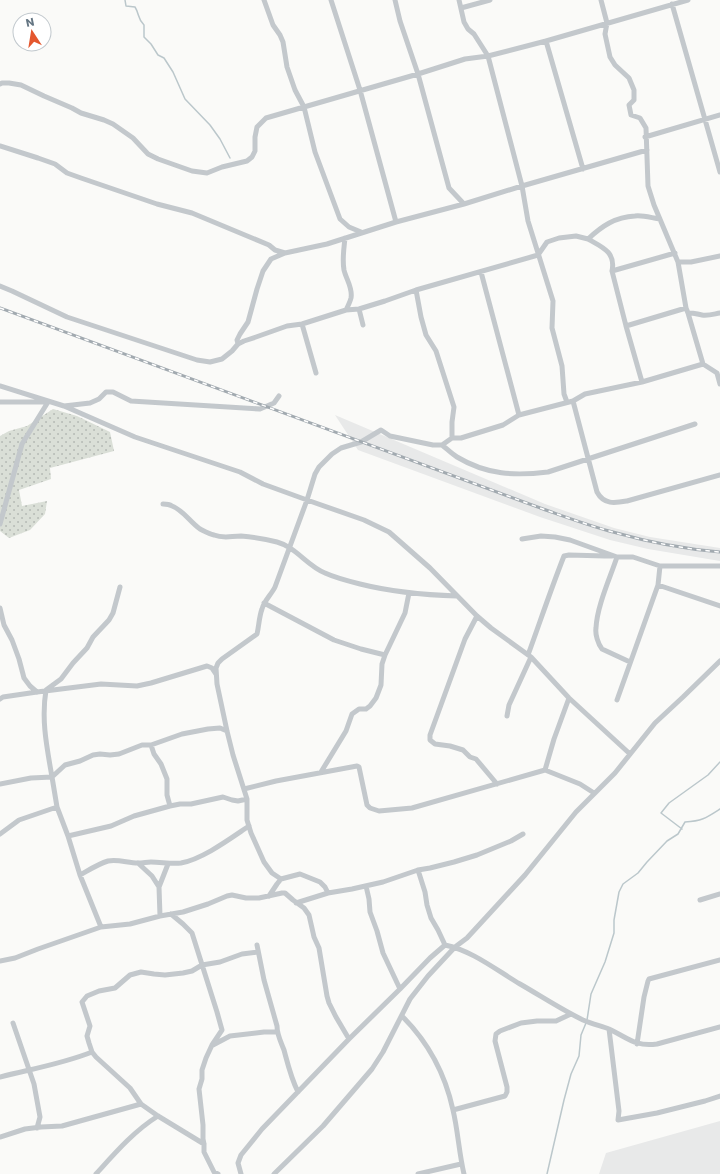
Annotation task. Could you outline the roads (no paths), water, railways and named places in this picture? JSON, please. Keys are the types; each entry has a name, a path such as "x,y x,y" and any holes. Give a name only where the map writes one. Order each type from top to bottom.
{"street":[{"path":"264,0 273,25 283,42 287,67 295,90 304,107 315,152 340,220 349,227 361,232"},
{"path":"331,0 360,90 396,222"},
{"path":"395,0 400,21 418,74 449,188 464,204"},
{"path":"459,0 464,22 488,56 522,186 528,221 553,301 552,328 562,366 564,394 567,402"},
{"path":"461,8 490,0"},
{"path":"601,0 607,23 605,34 610,57 629,78 634,90 634,100 629,105 631,115 640,118 646,128 648,186 654,205 678,262 687,311 703,364 718,373 720,384"},
{"path":"0,84 9,83 21,85 81,113 114,124 133,138 148,154 192,171 207,173 222,166 247,161 252,157 255,151 255,136 258,127 266,118 418,74 464,59 488,56 546,41 688,0"},
{"path":"672,4 720,172"},
{"path":"546,41 583,169"},
{"path":"646,137 720,114"},
{"path":"0,146 55,164 67,172 81,178 157,204 192,213 285,253"},
{"path":"238,344 237,340 248,322 263,271 271,259 285,253 327,244 361,232 464,204 647,150"},
{"path":"588,239 598,230 614,220 636,216 660,219"},
{"path":"0,286 67,317 197,360 210,362 222,359 238,344 244,341 288,326 302,324 346,310 359,309 416,290 538,255 547,242 559,238 576,236 588,239 602,247 612,256 614,264 612,271 642,382"},
{"path":"345,238 343,253 344,268 346,279 350,286 351,297 346,310"},
{"path":"612,271 674,253"},
{"path":"678,262 691,262 720,256"},
{"path":"481,272 519,415"},
{"path":"416,290 422,323 426,335 436,351 454,407 452,438"},
{"path":"359,309 363,325"},
{"path":"626,326 687,311 702,315 713,315 720,313"},
{"path":"302,324 316,373"},
{"path":"0,699 3,697 46,690 101,684 137,686 218,663 228,654 257,634 261,610 272,592 307,500 315,474 324,461 340,448 361,442 381,430 390,436 433,445 442,445 452,438 460,438 503,425 519,415 573,401 585,394 642,382 703,364"},
{"path":"0,386 64,406 135,437 240,472 263,484 364,520 389,532 430,568 490,628 529,656 569,698 630,754"},
{"path":"64,406 90,403 99,399 106,392 113,392 131,401 260,409 274,403 279,396"},
{"path":"573,401 597,492 600,498 609,503 627,501 720,475"},
{"path":"0,402 48,402"},
{"path":"0,524 2,511 22,444 48,402"},
{"path":"442,445 458,457 485,469 514,474 526,474 548,472 695,424"},
{"path":"163,504 172,506 200,529 215,536 228,538 240,536 278,542 289,547 324,573 338,578 381,589 430,595 457,596"},
{"path":"522,539 541,536 570,540 615,556"},
{"path":"507,716 509,705 529,656 564,556 633,557 660,566 720,566"},
{"path":"615,556 595,629 599,645 602,649 630,662"},
{"path":"617,700 658,585 660,566"},
{"path":"658,585 720,606"},
{"path":"101,928 80,875 57,807 44,728 44,705 46,690 61,679 109,620 113,613 120,587"},
{"path":"321,772 346,731 352,714 359,709 370,706 374,702 381,685 382,664 405,613 409,593"},
{"path":"264,603 334,640 385,655"},
{"path":"0,608 4,625 12,640 24,678 37,692"},
{"path":"477,616 465,639 430,735 430,740 435,744 457,747 463,750 470,757 476,759 497,784"},
{"path":"274,1174 323,1126 372,1069 383,1052 410,999 419,987 455,947 467,938 525,875 576,812 615,773 655,723 720,661"},
{"path":"218,663 216,675 227,731 247,799 247,820 264,862 272,873 281,879"},
{"path":"207,666 212,668 216,675"},
{"path":"545,770 554,739 569,698"},
{"path":"0,784 31,778 52,777 65,766 93,755 119,754 142,745 151,745 182,734 208,728 220,728 227,731"},
{"path":"151,745 167,779 166,795 170,806"},
{"path":"244,789 276,781 357,766 359,767 367,805 370,808 379,811 412,808 545,770 580,784 594,793"},
{"path":"68,836 111,826 134,816 170,806 191,804 223,797 238,801 247,799"},
{"path":"0,834 19,820 57,807"},
{"path":"80,875 108,861 168,864 183,862 193,859 226,842 249,826"},
{"path":"296,903 328,893 394,879 418,870 434,867 477,854 511,841 523,834"},
{"path":"138,863 152,876 159,887"},
{"path":"160,916 159,887 168,864"},
{"path":"418,870 431,918 445,944 470,953 571,1014 587,1022 609,1029 637,1044 657,1044 720,1027"},
{"path":"269,896 276,884 281,879 296,874 303,875 320,882 328,893"},
{"path":"366,886 370,912 378,931 383,953 400,989"},
{"path":"0,961 15,958 101,928 130,924 183,912 227,896 232,895 246,898 260,898 285,893 304,908 309,915 314,937 319,948 329,1003 349,1039"},
{"path":"700,900 720,894"},
{"path":"171,914 192,933 222,1030 212,1045 206,1058 202,1070 200,1089 204,1152 214,1172 218,1174"},
{"path":"241,1174 238,1162 241,1155 262,1129 349,1039 445,944"},
{"path":"257,945 264,980 277,1026 277,1032 292,1080 298,1092"},
{"path":"204,1144 140,1104 130,1088 92,1052 87,1036 90,1026 82,1002 87,996 99,991 115,988 130,975 141,972 165,975 183,973 192,971 202,965 220,962 242,954 258,952"},
{"path":"637,1044 644,997 649,979 720,960"},
{"path":"453,1110 505,1096 507,1087 495,1041 496,1034 521,1023 556,1021 571,1014"},
{"path":"402,1016 423,1040 436,1061 453,1110 461,1164 464,1174"},
{"path":"13,1023 34,1084 40,1117 36,1128"},
{"path":"609,1029 619,1111 618,1120 657,1113 720,1096"},
{"path":"212,1045 230,1036 277,1032"},
{"path":"0,1077 28,1069 57,1064 92,1052"},
{"path":"0,1137 36,1128 62,1126 140,1104"},
{"path":"96,1174 121,1146 147,1123 158,1116"},
{"path":"418,1174 461,1164"}],"waterway":[{"path":"125,0 126,6 135,7 140,20 144,25 144,37 151,44 158,55 164,58 173,72 185,99 210,125 220,139 230,158"},
{"path":"682,829 661,813 669,803 708,775 720,762"},
{"path":"587,1020 591,994 605,962 614,933 614,920 619,892 623,884 638,873 667,841 678,834 685,822 696,821 711,815 720,809"},
{"path":"547,1174 564,1100 571,1074 579,1056 581,1035 586,1023"}],"railway":[{"path":"0,308 543,509 604,530 653,542 720,552"}]}
